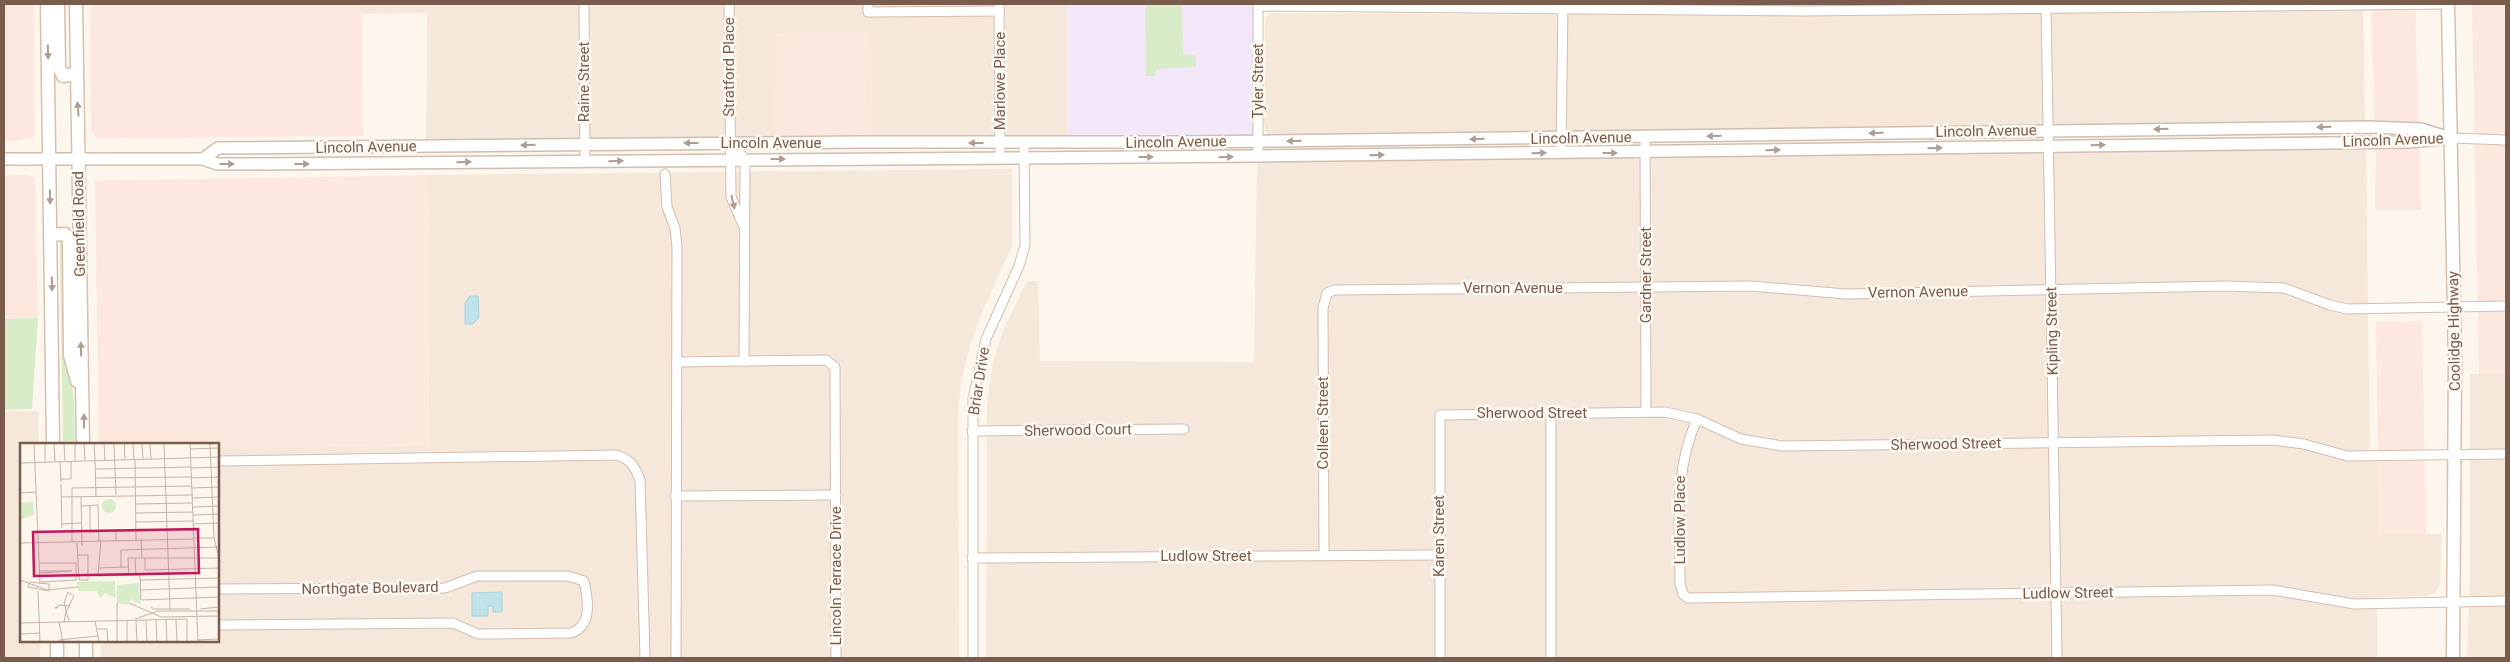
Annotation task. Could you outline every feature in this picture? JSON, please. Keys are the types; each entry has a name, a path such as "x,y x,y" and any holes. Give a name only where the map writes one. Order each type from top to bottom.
{"main road":[{"name":"Greenfield Road","path":"47,4 53,443"},
{"path":"58,4 59,67 63,76 76,74"},
{"name":"Greenfield Road","path":"76,4 83,443"},
{"name":"Coolidge Highway","path":"2448,4 2454,307 2453,658"},
{"path":"50,235 64,234 69,240 70,355 82,397"},
{"path":"57,642 57,658"},
{"path":"86,642 86,658"}],"street":[{"name":"Raine Street","path":"584,4 585,161"},
{"name":"Stratford Place","path":"730,4 731,160"},
{"path":"1561,153 1563,6 1814,10 2046,6 2448,4"},
{"name":"Tyler Street","path":"1258,156 1258,6 1563,6"},
{"name":"Kipling Street","path":"2046,6 2050,130 2057,658"},
{"path":"868,8 999,8"},
{"name":"Marlowe Place","path":"999,8 1000,158"},
{"name":"Lincoln Avenue","path":"203,158 218,148 731,143 1097,143 2369,127 2422,130 2451,138"},
{"name":"Gardner Street","path":"1645,137 1646,412"},
{"name":"Lincoln Avenue","path":"4,159 203,158 217,164 1097,158 2409,142 2451,138"},
{"path":"2451,138 2506,140"},
{"path":"1194,142 1194,157"},
{"path":"731,143 745,159 744,361"},
{"name":"Briar Drive","path":"973,658 972,431 974,389 986,338 1024,251 1024,143"},
{"path":"1074,143 1074,158"},
{"path":"1097,143 1097,158"},
{"path":"731,160 731,197 744,227"},
{"path":"665,174 667,207 675,228 677,247 676,658"},
{"name":"Vernon Avenue","path":"1327,293 1345,289 1752,286 1846,294 2284,288 2330,306 2347,309 2506,306"},
{"name":"Colleen Street","path":"1324,555 1323,308 1327,293"},
{"name":"Lincoln Terrace Drive","path":"676,362 826,360 835,367 836,658"},
{"name":"Sherwood Street","path":"1440,415 1646,412 1681,414 1697,418 1742,439 1782,446 2273,440 2304,444 2347,456 2506,454"},
{"path":"1551,413 1551,658"},
{"name":"Karen Street","path":"1440,415 1440,658"},
{"name":"Ludlow Place","path":"1683,594 1680,583 1680,478 1684,454 1697,418"},
{"name":"Sherwood Court","path":"972,431 1184,429"},
{"path":"219,461 616,455 627,458 635,467 640,480 645,658"},
{"name":"Lincoln Terrace Drive","path":"675,496 836,494"},
{"name":"Ludlow Street","path":"972,558 1439,555"},
{"name":"Northgate Boulevard","path":"219,589 445,588 478,576 568,576 584,581 587,594 586,620 580,630 571,633 478,634 452,622 219,626"},
{"name":"Ludlow Street","path":"1683,594 1695,598 2273,590 2354,604 2506,601"}],"shaded area":[{"path":"4,4 34,4 35,133 33,138 4,142"},
{"path":"90,4 362,4 363,136 97,138 91,130"},
{"path":"362,4 1067,4 1067,138 872,137 871,33 775,138 426,141 427,13 362,14"},
{"path":"1067,4 1258,4 1256,146 1067,148"},
{"path":"1570,4 2363,4 2365,122 1273,136 1266,133 1264,121 1265,26 1266,18 1270,13 1570,15"},
{"path":"2371,4 2415,4 2421,210 2375,210 2376,156"},
{"path":"2472,4 2506,4 2506,374 2479,374"},
{"path":"871,32 872,137 775,138 776,33"},
{"path":"2366,147 2370,461 2379,462 2379,533 2442,534 2440,584 2436,593 2425,596 2377,597 2377,658 986,658 987,405 993,360 1005,326 1027,281 1038,281 1040,361 1254,362 1257,161"},
{"path":"1012,169 1012,246 981,315 970,346 961,382 958,417 959,658 101,658 100,642 219,642 219,448 429,446 427,175"},
{"path":"4,175 29,175 35,179 38,318 4,319"},
{"path":"427,175 429,446 219,448 219,443 99,443 95,181"},
{"path":"2422,321 2426,534 2379,534 2376,322"},
{"path":"2470,374 2506,374 2506,658 2467,658 2470,576"},
{"path":"4,411 38,411 39,443 20,443 20,642 40,642 40,658 4,658"}],"green space":[{"path":"1147,4 1182,4 1183,54 1196,55 1196,67 1156,69 1155,76 1146,76 1145,10"},
{"path":"60,242 66,242 68,354 74,401 75,443 63,443"},
{"path":"38,318 32,409 4,410 4,319"}],"water":[{"path":"470,296 478,296 479,317 473,324 465,324 465,303"},
{"path":"502,592 502,612 493,612 493,606 488,606 488,616 472,616 472,593"}]}
